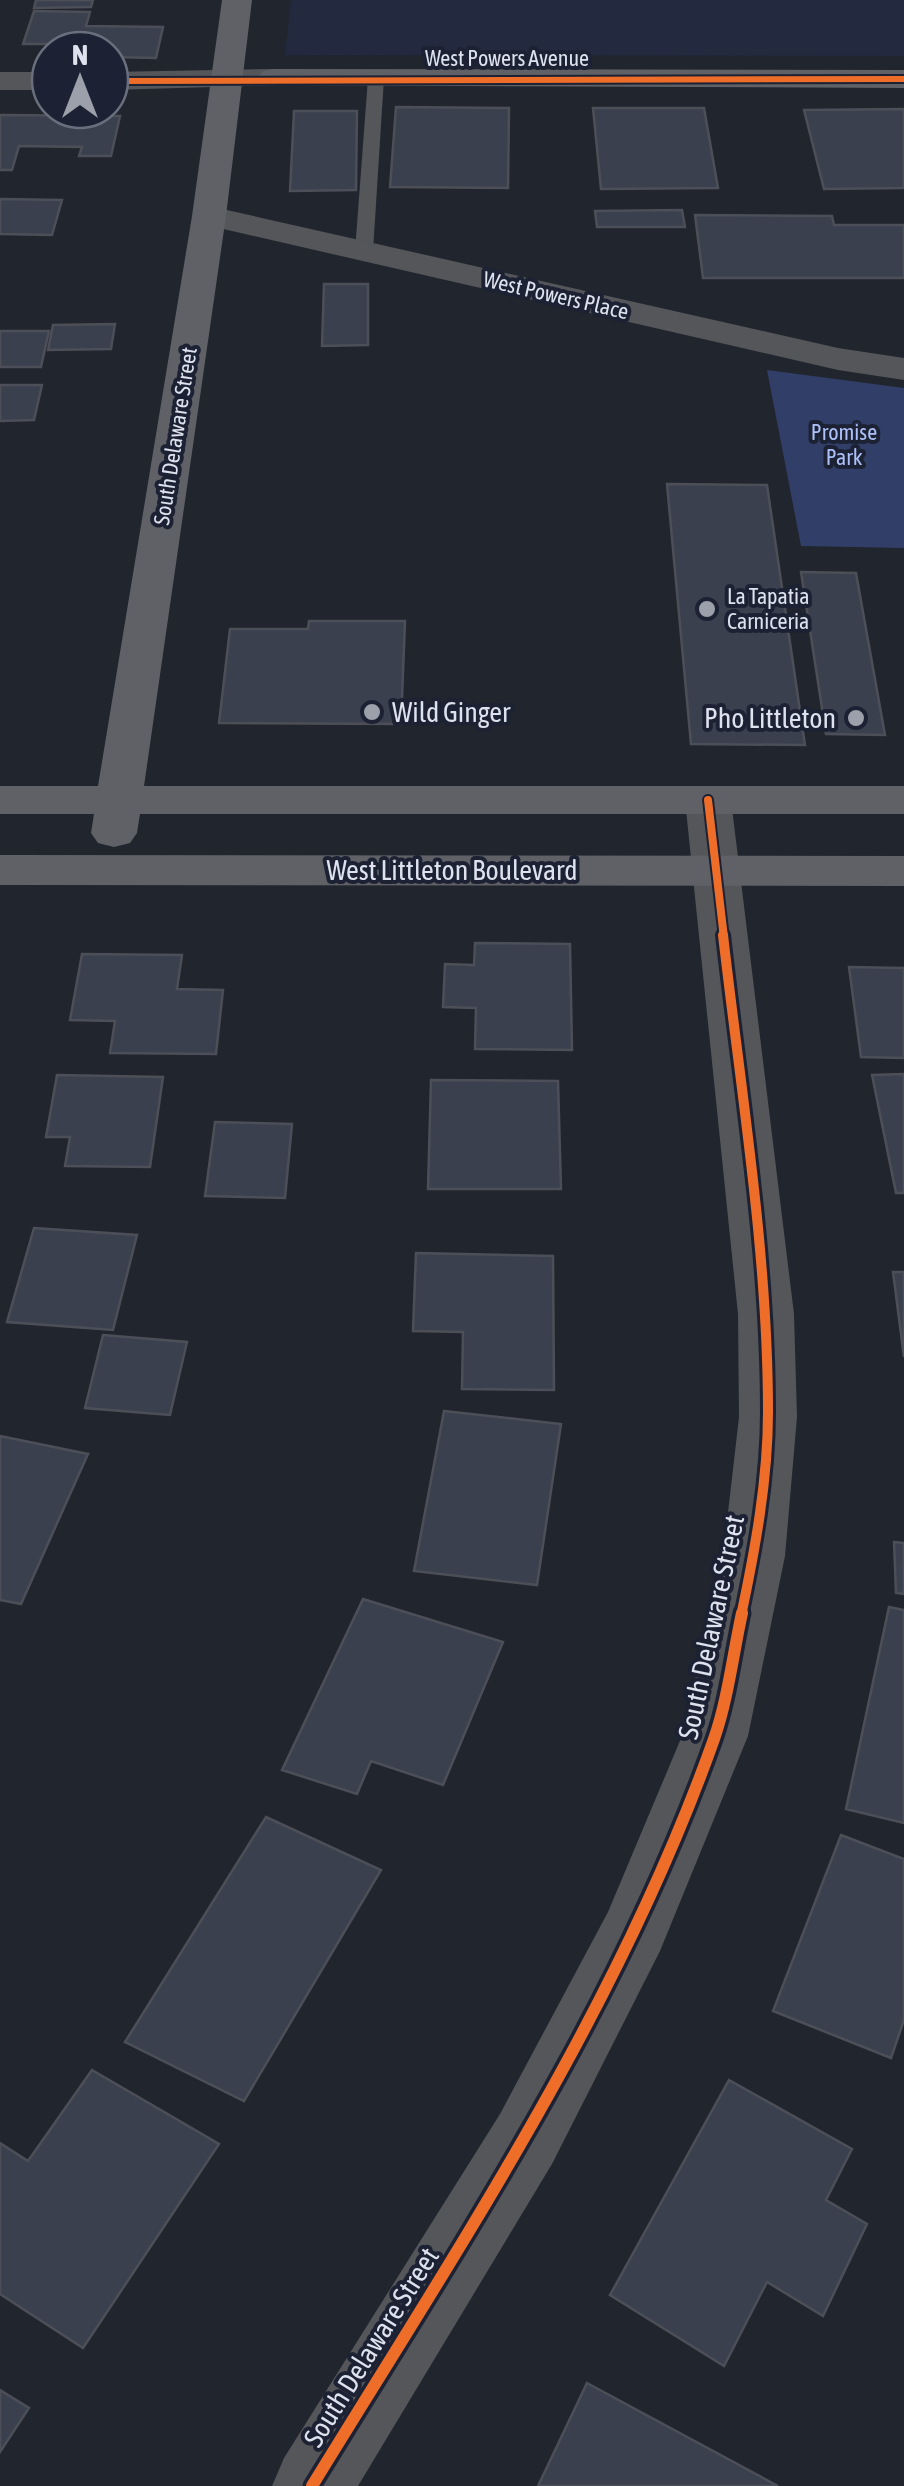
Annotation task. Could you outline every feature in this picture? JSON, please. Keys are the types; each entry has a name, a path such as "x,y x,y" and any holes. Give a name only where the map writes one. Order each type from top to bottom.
{"street":[{"name":"South Delaware Street","path":"110,871 209,216 237,0"},
{"name":"West Powers Avenue","path":"130,81 904,78"},
{"path":"0,82 30,81"},
{"name":"West Powers Place","path":"209,216 838,359 904,369"},
{"path":"0,800 904,800"},
{"name":"South Delaware Street","path":"312,2486 526,2139 636,1929 715,1736 754,1556 768,1417 766,1314 708,800"},
{"name":"West Littleton Boulevard","path":"0,870 904,871"}],"lane":[{"path":"364,252 376,78"}],"shaded area":[{"path":"291,0 904,0 904,56 285,55"}],"green space":[{"name":"Promise Park","path":"767,370 904,388 904,548 801,546"}],"building":[{"path":"36,0 93,0 91,7 34,8"},
{"path":"34,11 90,12 86,26 163,27 156,58 130,57 130,30 30,30 30,44 23,44"},
{"path":"396,107 509,108 508,188 390,187"},
{"path":"593,108 704,108 718,188 601,189"},
{"path":"904,109 904,188 824,189 804,110"},
{"path":"294,111 357,111 356,190 290,191"},
{"path":"0,115 30,115 30,130 117,130 111,156 79,156 82,147 19,146 12,170 0,170"},
{"path":"0,199 62,200 52,235 0,234"},
{"path":"682,210 685,227 597,227 595,211"},
{"path":"695,215 832,216 834,225 904,225 904,278 703,278"},
{"path":"324,284 368,284 368,345 322,346"},
{"path":"115,324 111,349 48,350 53,325"},
{"path":"0,331 49,331 41,367 0,367"},
{"path":"0,385 42,385 34,420 0,421"},
{"path":"667,484 767,485 805,745 691,744"},
{"path":"801,572 856,573 885,735 826,734"},
{"path":"309,621 405,621 401,724 219,723 230,629 308,629"},
{"path":"475,943 570,944 572,1050 475,1049 476,1008 443,1007 445,964 474,965"},
{"path":"82,954 182,955 177,989 223,990 216,1054 110,1053 115,1021 70,1020"},
{"path":"849,967 904,968 904,1058 861,1057"},
{"path":"904,1074 904,1193 896,1193 872,1075"},
{"path":"57,1075 163,1077 150,1167 65,1166 70,1137 46,1137"},
{"path":"431,1080 558,1081 561,1189 428,1189"},
{"path":"215,1122 292,1124 285,1198 205,1196"},
{"path":"34,1228 137,1235 113,1330 7,1322"},
{"path":"416,1253 553,1256 554,1390 462,1389 463,1332 413,1331"},
{"path":"893,1272 904,1272 904,1357"},
{"path":"103,1335 187,1342 170,1415 85,1408"},
{"path":"444,1411 561,1424 537,1585 414,1571"},
{"path":"0,1436 88,1454 21,1604 0,1600"},
{"path":"894,1542 904,1543 904,1594 896,1593"},
{"path":"363,1599 503,1642 443,1785 371,1761 357,1794 282,1770"},
{"path":"889,1607 904,1610 904,1823 846,1809"},
{"path":"266,1817 381,1870 244,2101 125,2042"},
{"path":"841,1835 904,1859 904,2020 891,2058 773,2011"},
{"path":"92,2070 219,2144 83,2348 0,2294 0,2143 28,2161"},
{"path":"729,2080 852,2149 826,2200 867,2224 823,2316 767,2282 724,2366 610,2295"},
{"path":"587,2383 778,2486 538,2486"},
{"path":"0,2390 29,2408 0,2452"}],"cycle path":[{"path":"130,81 904,79"},
{"path":"312,2486 526,2139 636,1929 715,1736 754,1556 768,1417 766,1314 708,800"}],"place":[{"name":"La Tapatia Carniceria","path":"707,609"},
{"name":"Wild Ginger","path":"372,712"},
{"name":"Pho Littleton","path":"856,718"}]}
